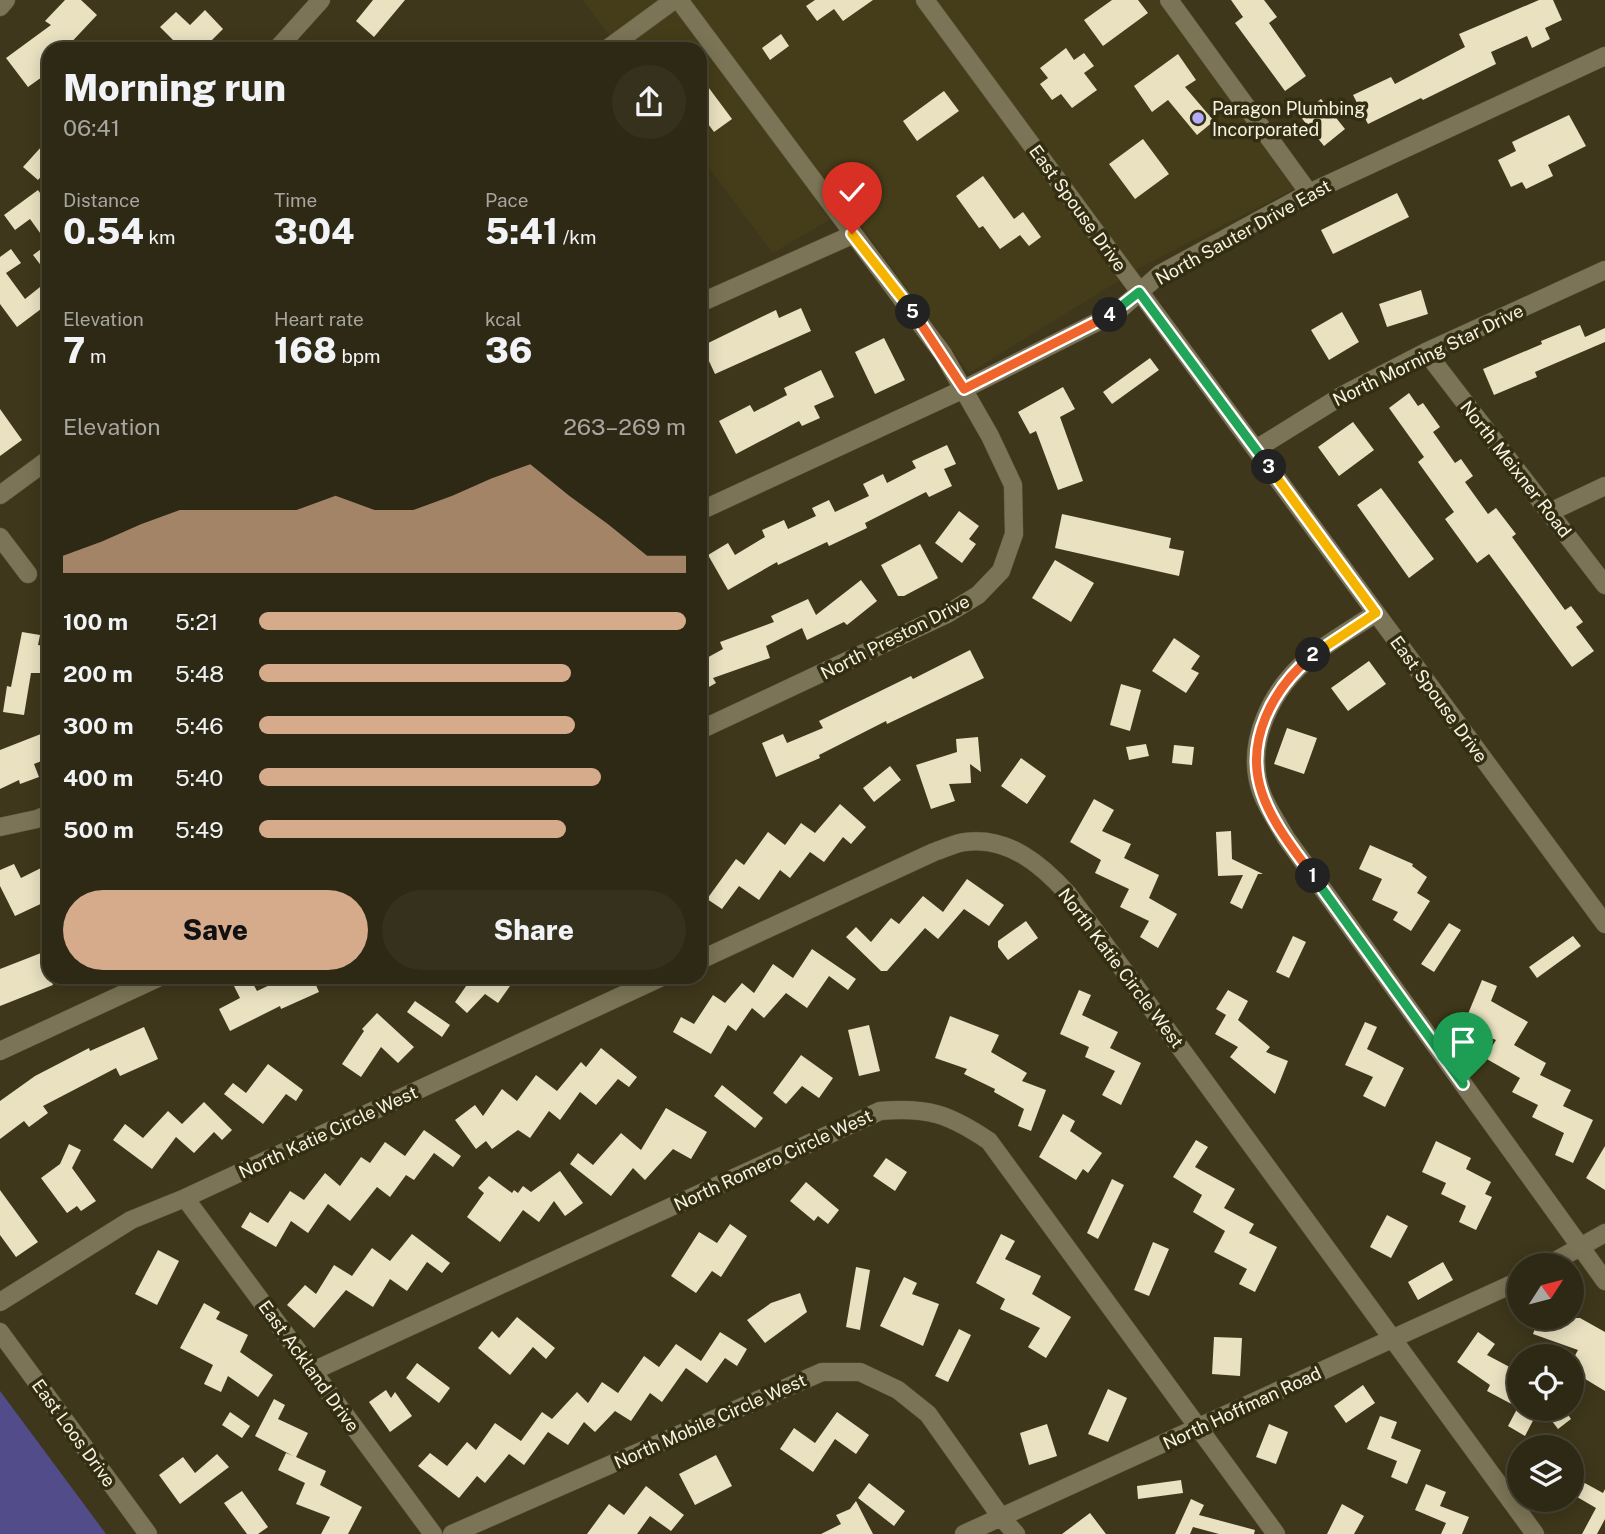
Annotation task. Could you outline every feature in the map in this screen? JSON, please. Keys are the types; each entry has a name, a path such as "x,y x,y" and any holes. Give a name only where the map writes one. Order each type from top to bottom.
{"street":[{"path":"0,7 6,0"},
{"path":"283,42 321,0"},
{"path":"617,42 676,0"},
{"name":"North Preston Drive","path":"676,0 852,234 902,296 964,389 1013,485 1014,534 1001,570 978,595 947,614 707,727"},
{"name":"East Spouse Drive","path":"925,0 1605,924"},
{"path":"1169,0 1309,193"},
{"name":"North Sauter Drive East","path":"707,508 964,389 1117,312 1160,274 1309,193 1605,56"},
{"path":"707,300 852,234"},
{"name":"North Morning Star Drive","path":"1256,449 1343,395 1426,352 1605,270"},
{"name":"North Meixner Road","path":"1426,352 1605,585"},
{"path":"0,495 42,464"},
{"path":"1550,512 1605,485"},
{"path":"0,537 27,574"},
{"path":"1376,613 1311,657 1281,689 1263,720 1255,759 1262,794 1286,838 1605,1281"},
{"path":"0,827 42,817"},
{"name":"North Katie Circle West","path":"707,957 934,852 965,842 995,844 1022,854 1045,869 1068,894 1535,1534"},
{"path":"0,1051 145,984"},
{"name":"North Katie Circle West","path":"0,1302 131,1220 185,1198 647,984"},
{"name":"North Romero Circle West","path":"313,1371 880,1111 911,1109 932,1112 964,1124 989,1142 1276,1534"},
{"name":"East Ackland Drive","path":"185,1198 433,1534"},
{"path":"1571,1253 1605,1233"},
{"name":"North Hoffman Road","path":"964,1534 1507,1287"},
{"name":"East Loos Drive","path":"0,1332 148,1534"},
{"name":"North Mobile Circle West","path":"452,1534 822,1372 860,1372 898,1390 928,1414 1016,1534"}],"shaded area":[{"path":"583,0 1157,0 1294,189 1143,266 969,373 849,208 773,253 707,165 707,42 615,42"},
{"path":"0,1391 106,1534 0,1534"}],"building":[{"path":"65,0 81,0 97,15 72,42 42,42 42,77 28,87 6,58 51,25 45,21"},
{"path":"373,0 405,0 374,37 356,21"},
{"path":"815,0 873,0 843,21 834,9 817,21 806,6"},
{"path":"1112,0 1138,0 1148,13 1103,46 1084,20"},
{"path":"1231,0 1264,0 1277,17 1269,23 1306,76 1285,91 1235,23 1243,17"},
{"path":"1539,0 1553,0 1562,20 1545,28 1550,39 1532,48 1527,36 1491,52 1496,64 1368,124 1353,95 1391,77 1395,84 1465,47 1459,34"},
{"path":"205,10 223,29 210,42 175,42 160,27 176,12 190,25"},
{"path":"781,34 789,46 770,60 762,48"},
{"path":"1066,48 1074,60 1084,53 1094,66 1084,73 1097,90 1072,108 1061,94 1052,100 1040,84 1048,78 1040,68"},
{"path":"1178,54 1196,80 1185,87 1214,121 1197,135 1168,100 1152,112 1134,86"},
{"path":"707,85 732,119 714,132 707,122"},
{"path":"944,91 959,111 917,141 903,121"},
{"path":"1321,99 1345,129 1324,146 1300,116"},
{"path":"1569,115 1586,146 1548,165 1553,176 1526,189 1522,182 1511,187 1498,160 1516,151 1512,142"},
{"path":"1143,139 1169,174 1135,199 1109,164"},
{"path":"42,146 42,176 38,180 23,167"},
{"path":"983,176 1014,219 1023,212 1041,237 1029,246 1020,235 1000,249 983,226 979,228 956,196"},
{"path":"38,190 42,196 42,236 30,219 15,230 4,215"},
{"path":"1397,193 1409,217 1333,254 1321,230"},
{"path":"42,248 42,267 33,255"},
{"path":"11,249 21,263 6,273 25,299 40,287 42,290 42,308 17,327 0,304 0,257"},
{"path":"1421,290 1428,314 1387,327 1379,304"},
{"path":"801,308 811,331 715,374 707,357 707,344 776,310 779,318"},
{"path":"1342,312 1359,342 1329,360 1311,330"},
{"path":"1580,325 1585,337 1605,328 1605,342 1535,372 1537,377 1494,395 1483,369"},
{"path":"884,338 905,380 875,394 855,352"},
{"path":"1150,358 1159,370 1112,404 1103,392"},
{"path":"821,370 834,397 814,406 820,418 802,426 799,421 736,454 719,421 750,405 754,412 787,395 784,388"},
{"path":"1063,387 1075,409 1060,417 1083,481 1058,490 1036,431 1030,434 1018,412"},
{"path":"1409,393 1418,406 1423,403 1440,427 1433,432 1455,463 1461,459 1473,476 1465,482 1488,514 1496,508 1516,534 1512,537 1565,610 1571,606 1583,622 1576,627 1594,651 1572,667 1489,554 1477,563 1445,519 1454,512 1418,462 1424,457 1389,408"},
{"path":"0,409 22,440 0,456"},
{"path":"1353,422 1374,450 1339,476 1318,447"},
{"path":"947,445 956,464 944,469 952,486 929,497 926,492 865,523 867,528 829,546 827,542 778,565 777,562 728,590 708,555 728,543 735,555 765,537 762,530 784,520 788,529 816,516 812,508 829,500 835,512 869,496 863,484 883,474 887,483 916,468 912,461"},
{"path":"1381,488 1434,559 1409,578 1357,505"},
{"path":"959,511 979,526 969,539 976,544 962,563 935,543"},
{"path":"1062,514 1171,538 1169,548 1184,551 1179,576 1055,548"},
{"path":"920,544 938,578 904,596 898,596 881,565"},
{"path":"1055,560 1094,583 1071,622 1032,598"},
{"path":"861,580 877,601 847,625 844,622 807,640 802,628 766,646 770,658 713,678 716,683 707,688 707,658 723,649 720,642 774,622 771,616 808,599 816,615"},
{"path":"22,632 40,635 38,645 42,646 42,673 31,673 24,715 3,712 7,686 11,687"},
{"path":"1174,638 1200,656 1191,669 1199,673 1186,693 1152,671"},
{"path":"970,650 984,678 887,724 886,721 819,755 820,758 776,777 762,743 783,734 787,743 823,728 819,721"},
{"path":"1369,661 1386,684 1348,711 1331,688"},
{"path":"1121,684 1141,690 1130,731 1110,725"},
{"path":"1287,728 1317,738 1304,774 1274,764"},
{"path":"42,734 42,761 34,764 39,777 20,784 19,780 0,789 0,750"},
{"path":"978,737 981,772 970,764 971,783 949,784 955,801 931,809 916,765 957,752 956,739"},
{"path":"1146,744 1149,756 1129,760 1126,747"},
{"path":"1174,745 1194,747 1192,765 1172,763"},
{"path":"1021,758 1046,776 1027,804 1001,786"},
{"path":"890,766 901,780 874,802 863,788"},
{"path":"1094,799 1114,810 1102,831 1131,844 1124,858 1159,875 1149,898 1177,914 1158,948 1140,937 1149,921 1120,907 1129,889 1095,873 1101,860 1070,842"},
{"path":"840,804 866,827 851,844 843,837 824,862 810,852 790,878 780,870 759,900 739,886 722,909 707,899 736,859 744,865 768,832 785,845 801,823 815,833"},
{"path":"1231,831 1232,859 1263,874 1258,874 1242,909 1230,903 1243,875 1218,876 1216,832"},
{"path":"1370,845 1413,864 1412,866 1427,877 1417,893 1430,901 1411,931 1393,920 1398,912 1372,900 1382,879 1359,869"},
{"path":"14,864 21,878 41,868 42,903 15,916 0,886 0,870"},
{"path":"967,879 1004,905 989,926 964,909 938,939 925,928 887,971 881,971 846,937 856,927 871,942 891,918 899,924 923,896 943,912"},
{"path":"1026,921 1038,938 1008,960 998,947 998,941"},
{"path":"1449,923 1461,930 1434,972 1421,964"},
{"path":"1293,936 1306,942 1289,978 1276,972"},
{"path":"1573,936 1581,946 1537,978 1529,967"},
{"path":"812,949 856,979 848,990 829,976 807,1008 786,993 764,1018 752,1008 736,1031 728,1025 711,1054 673,1032 681,1017 694,1024 713,995 725,1003 742,983 754,993 773,964 793,978"},
{"path":"41,953 42,984 53,985 0,1006 0,969"},
{"path":"1482,980 1497,986 1491,1001 1528,1022 1514,1045 1546,1063 1540,1075 1571,1090 1563,1106 1593,1120 1573,1163 1555,1155 1564,1133 1532,1117 1538,1105 1512,1092 1520,1078 1485,1058 1496,1040 1463,1026"},
{"path":"253,984 257,991 272,984 316,984 319,992 281,1009 280,1006 230,1031 219,1009 240,998 234,986"},
{"path":"467,984 511,984 498,1003 485,994 467,1013 455,1002"},
{"path":"1079,990 1091,995 1082,1015 1118,1032 1110,1048 1141,1063 1121,1105 1102,1095 1115,1071 1085,1057 1089,1047 1060,1034"},
{"path":"1228,990 1248,1001 1238,1020 1270,1047 1266,1052 1288,1061 1275,1094 1230,1057 1238,1047 1215,1034 1226,1015 1216,1009"},
{"path":"415,1001 450,1025 442,1037 407,1012"},
{"path":"377,1013 414,1047 398,1063 381,1047 361,1077 342,1064 364,1031 362,1029"},
{"path":"950,1016 999,1035 991,1052 1027,1073 1022,1081 1046,1090 1031,1131 1018,1126 1024,1109 994,1092 995,1089 964,1074 967,1069 935,1058"},
{"path":"1365,1022 1377,1027 1367,1049 1404,1068 1385,1107 1363,1096 1373,1077 1345,1065"},
{"path":"869,1025 880,1071 859,1076 848,1030"},
{"path":"144,1027 158,1059 120,1076 116,1068 43,1106 48,1113 29,1127 24,1121 0,1139 0,1101 35,1076 89,1048 90,1051"},
{"path":"601,1048 637,1077 629,1087 618,1079 596,1105 580,1092 560,1120 549,1111 530,1138 518,1130 492,1149 486,1141 476,1149 455,1120 475,1105 483,1116 502,1089 517,1101 536,1075 557,1091 581,1062 586,1067"},
{"path":"801,1055 833,1078 819,1098 802,1086 786,1104 773,1093"},
{"path":"268,1064 303,1090 296,1101 286,1094 263,1124 224,1094 233,1083 246,1093"},
{"path":"722,1085 763,1118 755,1128 714,1096"},
{"path":"204,1102 232,1130 222,1140 214,1132 194,1153 176,1137 152,1169 113,1140 125,1124 143,1138 168,1111 182,1124"},
{"path":"666,1108 707,1132 691,1159 673,1149 645,1180 633,1168 611,1196 570,1164 578,1153 593,1165 621,1133 641,1150"},
{"path":"1063,1114 1075,1121 1070,1131 1102,1153 1088,1173 1083,1169 1076,1180 1039,1157"},
{"path":"424,1130 461,1156 453,1167 434,1153 414,1180 406,1175 390,1197 377,1187 350,1221 328,1204 308,1233 291,1221 276,1247 241,1227 250,1212 268,1223 290,1191 304,1200 325,1173 340,1186 361,1157 370,1163 385,1142 405,1156"},
{"path":"1196,1140 1208,1147 1195,1167 1235,1189 1224,1208 1254,1224 1249,1233 1277,1247 1255,1292 1239,1284 1247,1269 1214,1252 1225,1231 1193,1212 1202,1195 1173,1177"},
{"path":"1436,1141 1471,1158 1466,1169 1491,1182 1485,1194 1492,1197 1476,1230 1459,1222 1466,1206 1441,1194 1446,1183 1422,1172"},
{"path":"69,1144 81,1150 72,1168 96,1201 81,1211 77,1206 67,1213 41,1178 60,1164"},
{"path":"1605,1146 1605,1190 1586,1178"},
{"path":"886,1158 907,1172 895,1191 873,1176"},
{"path":"560,1171 583,1203 565,1216 554,1201 539,1222 523,1210 500,1242 467,1217 484,1193 478,1188 489,1176 512,1193 514,1190 518,1193 523,1186 531,1192"},
{"path":"1112,1179 1124,1185 1098,1239 1087,1233"},
{"path":"806,1182 839,1210 828,1224 818,1216 814,1221 790,1201"},
{"path":"0,1190 38,1242 16,1257 0,1235"},
{"path":"1387,1215 1408,1226 1391,1258 1370,1247"},
{"path":"730,1224 747,1236 721,1277 712,1271 696,1293 671,1276 699,1232 717,1243"},
{"path":"412,1234 450,1263 442,1273 427,1262 407,1291 390,1279 373,1307 346,1290 314,1328 287,1305 305,1285 316,1294 334,1265 352,1276 372,1248 390,1261"},
{"path":"1001,1234 1015,1241 1005,1259 1041,1276 1032,1294 1071,1317 1046,1358 1028,1347 1040,1328 1000,1309 1005,1299 976,1283"},
{"path":"1153,1242 1169,1249 1149,1296 1134,1290"},
{"path":"158,1250 179,1261 157,1305 135,1294"},
{"path":"1443,1262 1453,1280 1418,1300 1408,1282"},
{"path":"856,1267 870,1270 860,1330 846,1327"},
{"path":"904,1277 917,1283 912,1294 939,1304 923,1346 880,1326"},
{"path":"800,1293 807,1312 765,1343 747,1320 771,1303"},
{"path":"204,1303 220,1312 216,1319 248,1335 240,1352 273,1375 258,1397 228,1376 221,1392 204,1384 213,1365 180,1348"},
{"path":"517,1317 555,1348 546,1359 533,1347 510,1375 478,1348 492,1331 499,1338"},
{"path":"1584,1320 1605,1332 1605,1391 1584,1378 1584,1344 1561,1344 1533,1334 1534,1330 1584,1330"},
{"path":"959,1329 971,1335 948,1382 935,1376"},
{"path":"720,1332 747,1349 737,1366 725,1358 707,1383 686,1368 662,1402 650,1393 631,1421 615,1411 595,1432 584,1422 568,1445 548,1432 524,1465 509,1454 485,1483 477,1476 459,1498 418,1466 430,1453 447,1466 467,1442 476,1450 495,1423 521,1441 542,1412 552,1419 577,1392 588,1403 602,1382 618,1393 644,1356 659,1367 676,1344 701,1361"},
{"path":"1478,1332 1495,1344 1487,1355 1507,1366 1507,1402 1487,1391 1490,1385 1457,1362"},
{"path":"1214,1337 1242,1338 1240,1376 1212,1374"},
{"path":"417,1363 450,1388 439,1403 406,1378"},
{"path":"1363,1385 1375,1403 1346,1423 1334,1406"},
{"path":"1108,1389 1127,1398 1108,1442 1088,1434"},
{"path":"386,1390 391,1398 395,1392 412,1416 390,1432 369,1402"},
{"path":"274,1399 285,1405 278,1419 308,1433 296,1457 326,1471 320,1485 362,1507 348,1534 321,1534 330,1517 296,1504 305,1483 278,1470 286,1453 293,1456 255,1436"},
{"path":"230,1412 250,1426 242,1438 222,1425"},
{"path":"837,1412 869,1435 856,1454 835,1439 813,1472 780,1449 794,1428 815,1443"},
{"path":"1380,1416 1397,1422 1391,1438 1421,1450 1407,1484 1391,1477 1397,1461 1367,1449"},
{"path":"1511,1421 1533,1421 1526,1435 1508,1426"},
{"path":"1552,1421 1568,1421 1558,1429"},
{"path":"1047,1424 1057,1456 1029,1465 1020,1433"},
{"path":"1269,1424 1288,1432 1276,1464 1256,1457"},
{"path":"217,1454 229,1467 180,1504 159,1475 183,1457 195,1473"},
{"path":"716,1455 732,1486 695,1505 679,1474"},
{"path":"1181,1480 1183,1493 1138,1499 1137,1486"},
{"path":"869,1483 905,1511 894,1526 858,1498"},
{"path":"1584,1483 1603,1493 1605,1489 1605,1519 1597,1534 1582,1534 1596,1508 1584,1501"},
{"path":"1426,1484 1446,1492 1440,1506 1469,1517 1462,1534 1441,1534 1446,1523 1415,1510"},
{"path":"646,1486 684,1515 671,1531 650,1516 637,1534 587,1534 609,1504 624,1515"},
{"path":"242,1491 268,1527 258,1534 247,1534 224,1503"},
{"path":"1191,1499 1204,1505 1199,1515 1255,1530 1254,1534 1219,1534 1193,1527 1190,1534 1175,1534"},
{"path":"856,1501 873,1534 821,1534 841,1524 836,1515 850,1509"},
{"path":"1342,1504 1364,1516 1354,1534 1327,1534"},
{"path":"1090,1513 1106,1534 1062,1534"}],"place":[{"name":"Paragon Plumbing Incorporated","path":"1198,118"}],"route":[{"path":"852,234 902,296 964,389 1117,312 1139,292 1376,613 1311,657 1281,689 1263,720 1255,759 1262,794 1286,838 1463,1084"}]}
